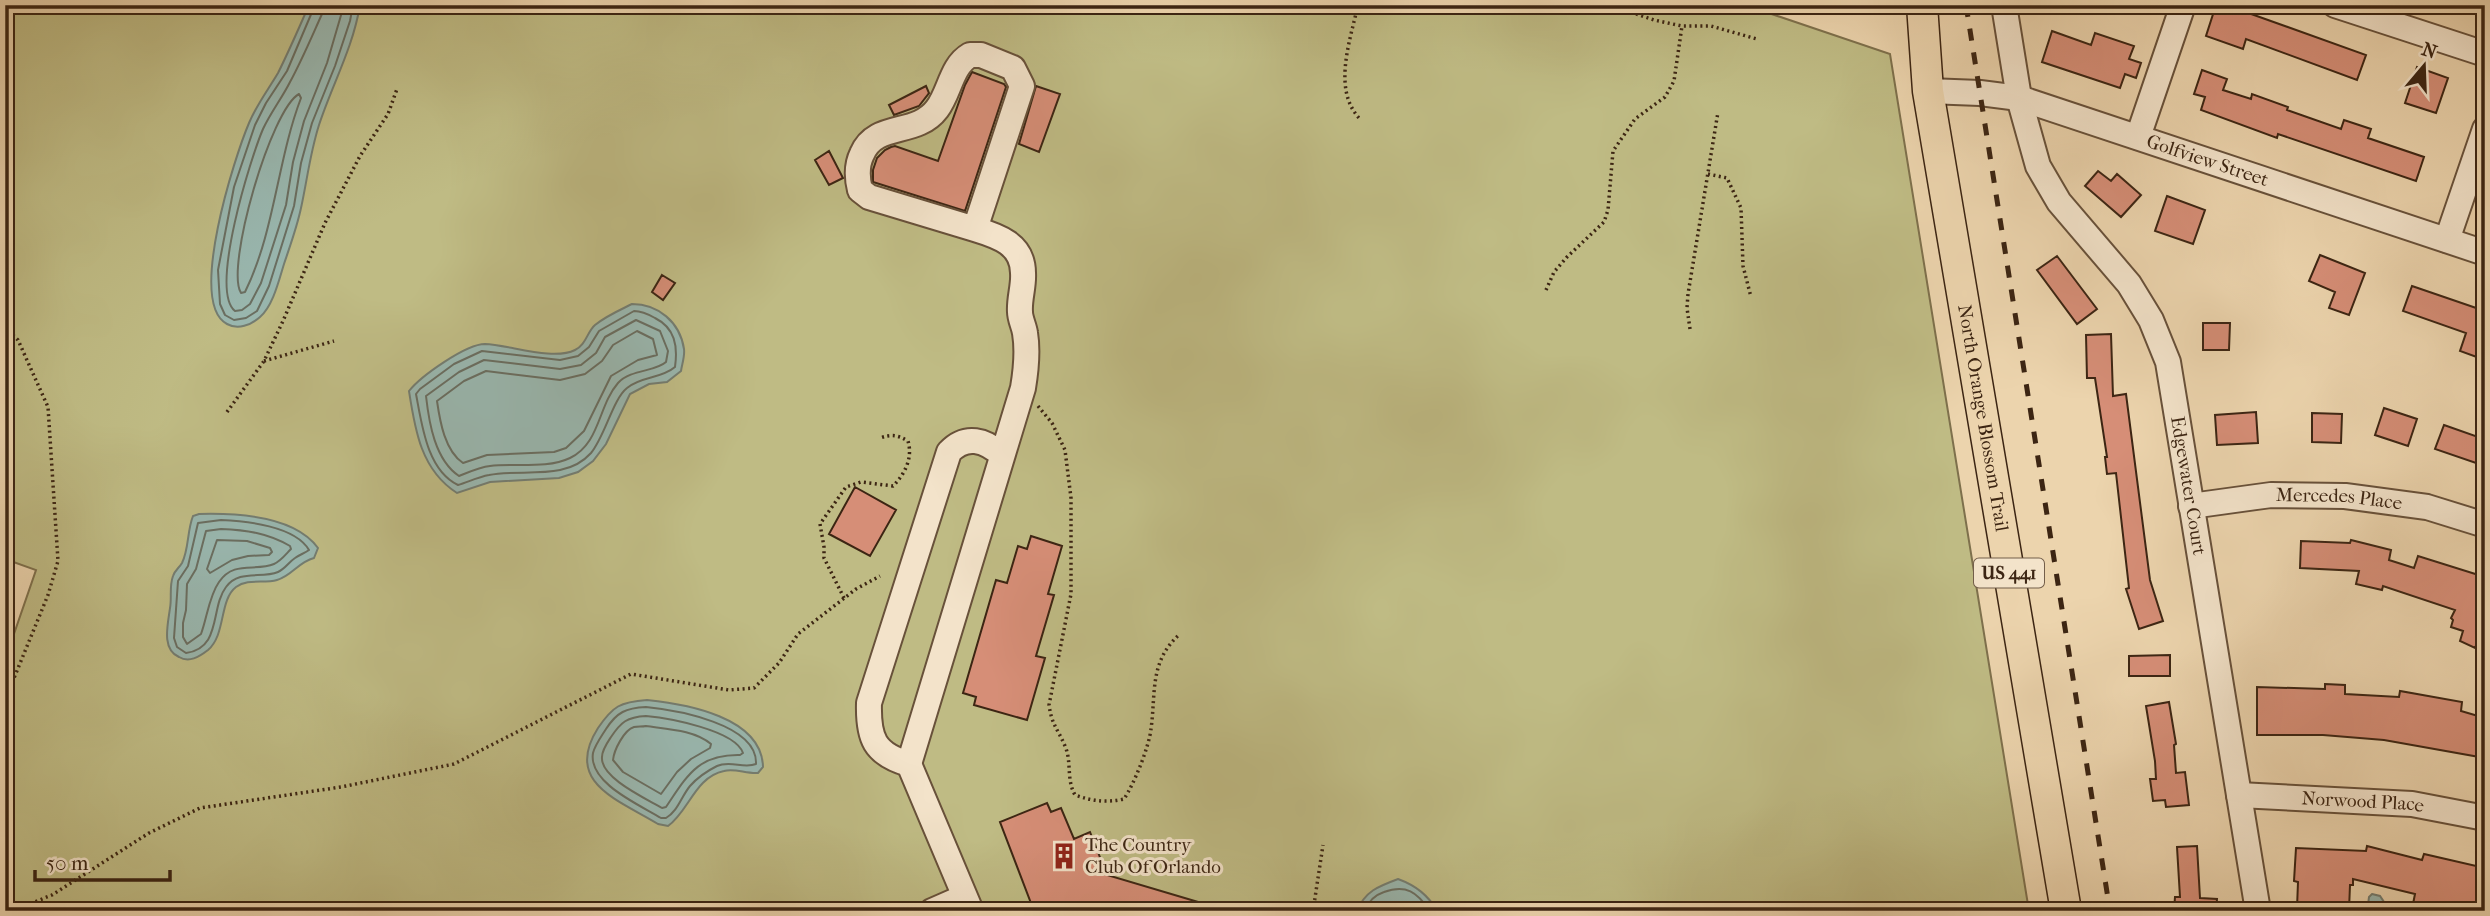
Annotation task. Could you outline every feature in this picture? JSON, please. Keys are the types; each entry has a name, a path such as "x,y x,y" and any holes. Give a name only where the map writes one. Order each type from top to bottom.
{"main road":[{"name":"North Orange Blossom Trail","path":"1900,5 1928,91"},
{"name":"North Orange Blossom Trail","path":"1922,5 1928,91 2066,911"}],"street":[{"name":"Edgewater Court","path":"2004,5 2019,98 2038,166 2059,202 2129,284 2151,320 2168,362 2258,911"},
{"path":"2138,137 2182,5"},
{"path":"2335,5 2485,54"},
{"path":"932,911 967,904 909,764 1021,395 1027,369 1026,334 1020,313 1024,271 1014,249 1001,237 869,197 860,190 857,173 861,156 871,139 879,134 911,127 928,118 938,108 959,64 970,55 981,55 1013,68 1022,86 975,229"},
{"name":"Golfview Street","path":"1928,91 2019,98 2485,253"},
{"path":"2447,240 2485,130"},
{"path":"909,764 888,758 877,745 868,719 869,702 949,452 956,444 975,440 994,448 1002,455"},
{"name":"Mercedes Place","path":"2191,506 2271,495 2345,496 2427,507 2485,525"},
{"name":"Norwood Place","path":"2239,795 2412,804 2485,818"}],"path":[{"path":"1358,5 1344,83 1347,99 1360,119"},
{"path":"1610,5 1654,20 1682,26 1711,26 1757,39"},
{"path":"1546,290 1554,272 1604,222 1608,210 1613,151 1635,119 1665,97 1674,81 1682,26"},
{"path":"227,412 264,361 325,223 360,156 388,114 397,89"},
{"path":"1690,329 1686,308 1718,112"},
{"path":"1708,174 1727,178 1741,208 1743,266 1751,297"},
{"path":"5,327 18,340 48,407 58,561 48,595 5,700"},
{"path":"264,361 334,341"},
{"path":"1021,395 1039,407 1052,423 1065,450 1070,486 1071,594 1049,705 1051,719 1065,746 1069,785 1074,795 1093,802 1112,802 1124,799 1132,788 1152,730 1154,682 1169,643 1180,634"},
{"path":"844,598 824,558 820,524 846,488 861,482 893,486 903,476 911,450 908,441 900,436 880,438"},
{"path":"5,908 12,911 52,895 149,833 200,808 341,787 454,764 631,674 729,690 754,688 779,663 798,634 844,598 880,576"},
{"path":"1313,911 1323,845"}],"shaded area":[{"name":"The Country Club Of Orlando","path":"5,5 1745,5 1890,54 2029,911 5,911 5,660 36,570 5,559"}],"water":[{"path":"309,5 360,5 342,66 316,135 299,215 275,292 265,312 256,320 244,326 231,326 216,311 212,288 213,260 225,196 249,123 278,73"},
{"path":"632,304 651,307 673,323 684,349 681,371 667,382 649,384 630,394 606,444 593,461 578,472 559,478 490,482 457,493 435,473 417,434 409,391 415,385 444,362 477,345 555,354 575,350 582,345 595,325"},
{"path":"229,514 279,522 307,537 318,548 314,558 282,578 236,587 227,600 214,644 201,655 186,659 173,653 168,642 167,628 172,580 184,558 193,516"},
{"path":"647,700 701,710 736,725 750,736 759,750 763,767 758,773 728,770 714,774 699,787 682,812 668,826 658,824 627,807 600,788 591,776 587,763 589,747 598,728 613,710 630,702"},
{"path":"1398,879 1421,892 1438,911 1357,911 1368,894"},
{"path":"2372,894 2380,896 2390,911 2371,911 2368,905"}],"building":[{"path":"2216,5 2226,5 2366,55 2357,80 2246,39 2243,49 2206,36"},
{"path":"2052,31 2091,45 2095,33 2134,46 2129,59 2141,63 2136,78 2125,74 2120,88 2042,62"},
{"path":"2417,67 2448,78 2436,113 2405,103"},
{"path":"2202,70 2227,79 2223,90 2251,99 2252,94 2341,129 2344,120 2371,129 2368,138 2424,157 2416,181 2278,134 2277,138 2201,110 2205,97 2194,94"},
{"path":"972,72 1006,87 965,211 873,182 877,158 891,147 895,146 938,161"},
{"path":"926,86 929,93 919,106 894,115 889,105"},
{"path":"1036,86 1060,94 1039,152 1019,144"},
{"path":"829,151 843,178 829,185 815,160"},
{"path":"2098,171 2111,181 2117,174 2141,195 2121,217 2085,186"},
{"path":"2167,196 2205,210 2193,244 2155,231"},
{"path":"2320,255 2365,273 2349,315 2329,308 2335,292 2309,281"},
{"path":"2057,256 2097,309 2077,324 2037,270"},
{"path":"662,275 675,283 663,300 652,292"},
{"path":"2412,286 2485,311 2485,360 2460,351 2466,333 2403,311"},
{"path":"2203,323 2230,323 2229,350 2203,350"},
{"path":"2111,334 2113,396 2126,394 2150,580 2163,621 2139,629 2126,589 2129,588 2116,473 2107,474 2107,457 2095,378 2087,378 2086,335"},
{"path":"2384,408 2417,419 2408,446 2375,435"},
{"path":"2256,412 2258,443 2217,445 2215,415"},
{"path":"2312,413 2342,414 2341,443 2312,442"},
{"path":"2444,425 2484,439 2476,463 2435,449"},
{"path":"855,487 896,510 870,556 829,534"},
{"path":"1031,536 1062,546 1048,594 1054,595 1036,656 1045,658 1027,720 974,705 976,697 963,693 996,580 1007,583 1018,546 1027,549"},
{"path":"2351,540 2391,550 2389,560 2414,568 2418,556 2485,577 2485,625 2475,648 2460,641 2463,631 2451,627 2455,610 2383,586 2382,590 2356,584 2359,571 2300,568 2301,541 2350,543"},
{"path":"2170,655 2170,676 2129,676 2129,656"},
{"path":"2325,684 2345,685 2345,694 2399,697 2400,691 2462,702 2461,711 2485,718 2485,758 2384,740 2323,735 2257,735 2257,687 2325,689"},
{"path":"2169,702 2176,744 2176,773 2185,772 2189,805 2166,807 2165,800 2153,801 2150,779 2156,779 2155,761 2146,706"},
{"name":"The Country Club Of Orlando","path":"1047,803 1051,812 1061,808 1074,839 1090,832 1107,875 1215,907 1214,911 1034,911 1000,822"},
{"path":"2197,846 2200,898 2217,899 2216,911 2174,911 2175,897 2180,897 2177,847"},
{"path":"2367,846 2422,860 2424,854 2485,868 2485,911 2444,911 2413,904 2415,894 2353,879 2353,885 2350,885 2349,910 2297,908 2298,882 2294,881 2296,848 2366,851"}],"railway":[{"path":"1966,5 2110,911"}],"place":[{"name":"The Country Club Of Orlando","path":"1064,856"}]}
